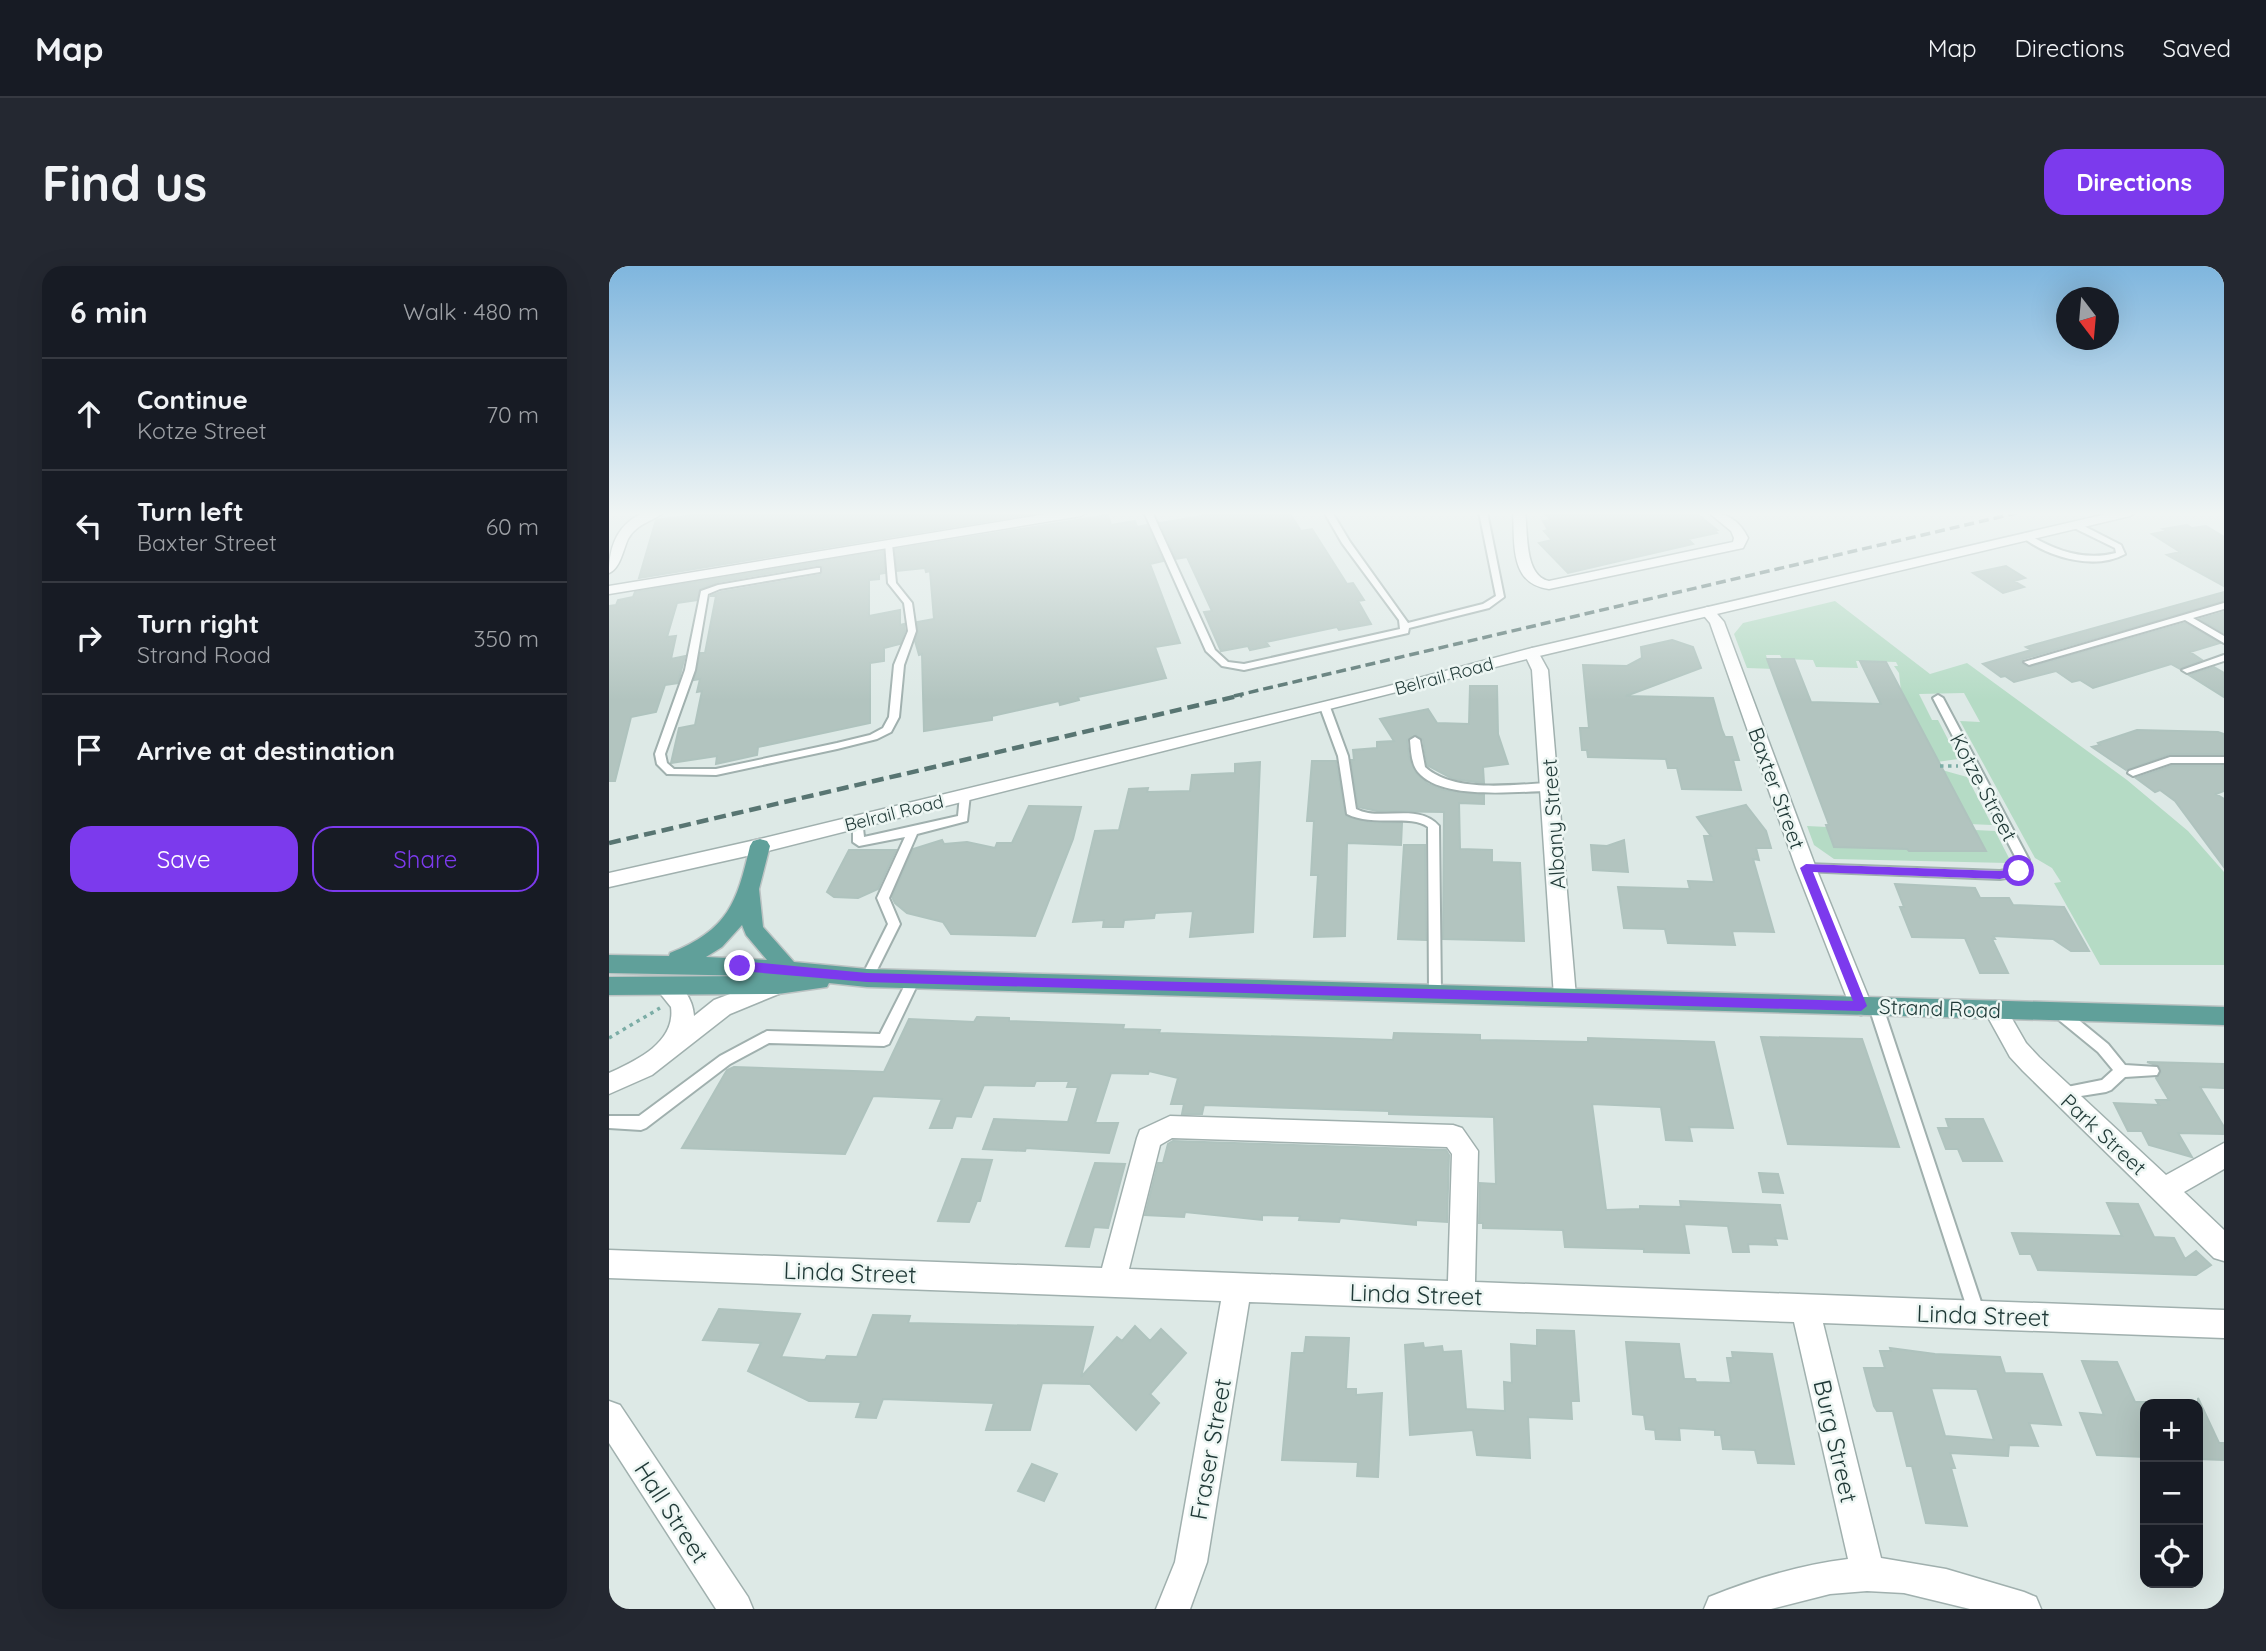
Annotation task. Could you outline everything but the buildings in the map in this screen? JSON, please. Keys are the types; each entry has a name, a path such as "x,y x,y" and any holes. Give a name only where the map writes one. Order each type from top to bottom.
{"main road":[{"path":"665,986 726,933 750,890 760,846"},
{"path":"750,890 753,929 782,977"},
{"name":"Strand Road","path":"609,964 665,986"},
{"name":"Strand Road","path":"609,986 665,986 782,977 863,978 2224,1016"}],"street":[{"path":"609,590 702,575"},
{"path":"1528,575 1536,582 1547,585 1607,575"},
{"name":"Belrail Road","path":"609,880 858,822 1532,653 1869,575"},
{"name":"Baxter Street","path":"1707,611 1717,622 1806,868 1869,1006"},
{"name":"Albany Street","path":"1532,653 1540,670 1565,997"},
{"path":"609,1084 644,1068 722,1007 782,977"},
{"path":"665,986 680,998 684,1018 668,1048"},
{"name":"Park Street","path":"1995,1010 2018,1050 2224,1248"},
{"path":"1112,1281 1149,1138 1170,1127 1453,1136 1465,1151 1461,1295"},
{"path":"2164,1190 2224,1155"},
{"name":"Linda Street","path":"609,1264 2224,1324"},
{"name":"Fraser Street","path":"1173,1609 1191,1562 1237,1287"},
{"name":"Burg Street","path":"1805,1308 1868,1574"},
{"name":"Hall Street","path":"609,1416 736,1609"},
{"path":"1721,1609 1763,1594 1818,1581 1868,1574 1914,1579 2024,1609"}],"lane":[{"path":"790,575 718,587 704,593 690,670 660,754 662,764 671,772 716,772 849,743 887,730 894,718 899,665 912,631 908,603 892,583 891,575"},
{"path":"1176,575 1211,652 1225,664 1244,667 1405,631 1405,626 1370,575"},
{"path":"1405,626 1486,606 1500,597 1496,575"},
{"path":"2029,662 2224,606"},
{"path":"2186,617 2224,639"},
{"path":"2187,670 2224,658"},
{"name":"Kotze Street","path":"1806,868 2000,875 2022,869 2023,860 1938,698"},
{"path":"1325,707 1343,756 1351,811 1360,817 1424,819 1433,826 1435,993"},
{"path":"1415,740 1420,766 1431,777 1441,781 1475,788 1551,787"},
{"path":"2133,773 2170,760 2224,760"},
{"path":"858,822 859,842 913,831 963,818 965,795"},
{"path":"863,978 894,924 883,898 913,831"},
{"path":"609,1122 641,1123 725,1060 767,1037 884,1040 914,979"},
{"path":"1869,1006 1977,1314"},
{"path":"2059,1012 2103,1048 2122,1071"},
{"path":"2061,1093 2106,1086 2122,1071 2152,1071"}],"path":[{"path":"1940,766 1965,766"},
{"path":"609,1038 665,986"}],"green space":[{"path":"1835,601 1930,674 1967,663 2127,780 2188,831 2224,872 2224,965 2100,965 2054,883 2061,882 2052,868 2035,858 1960,721 1980,722 1964,693 1919,694 1932,720 1938,720 1958,759 1937,762 1901,691 1899,673 1894,666 1898,666 1896,662 1856,661 1858,668 1816,667 1813,660 1782,659 1780,655 1766,655 1775,669 1747,668 1734,634 1743,623"},
{"path":"1942,770 1967,777 1992,825 1969,824"},
{"path":"1807,826 1985,850 1975,830 1995,831 2010,860 2008,863 1834,859 1814,845"}],"railway":[{"path":"1234,696 1753,575"},
{"path":"609,843 1242,695"}],"route":[{"path":"740,966 867,978 1861,1006 1806,868 2000,875 2019,871"}]}
